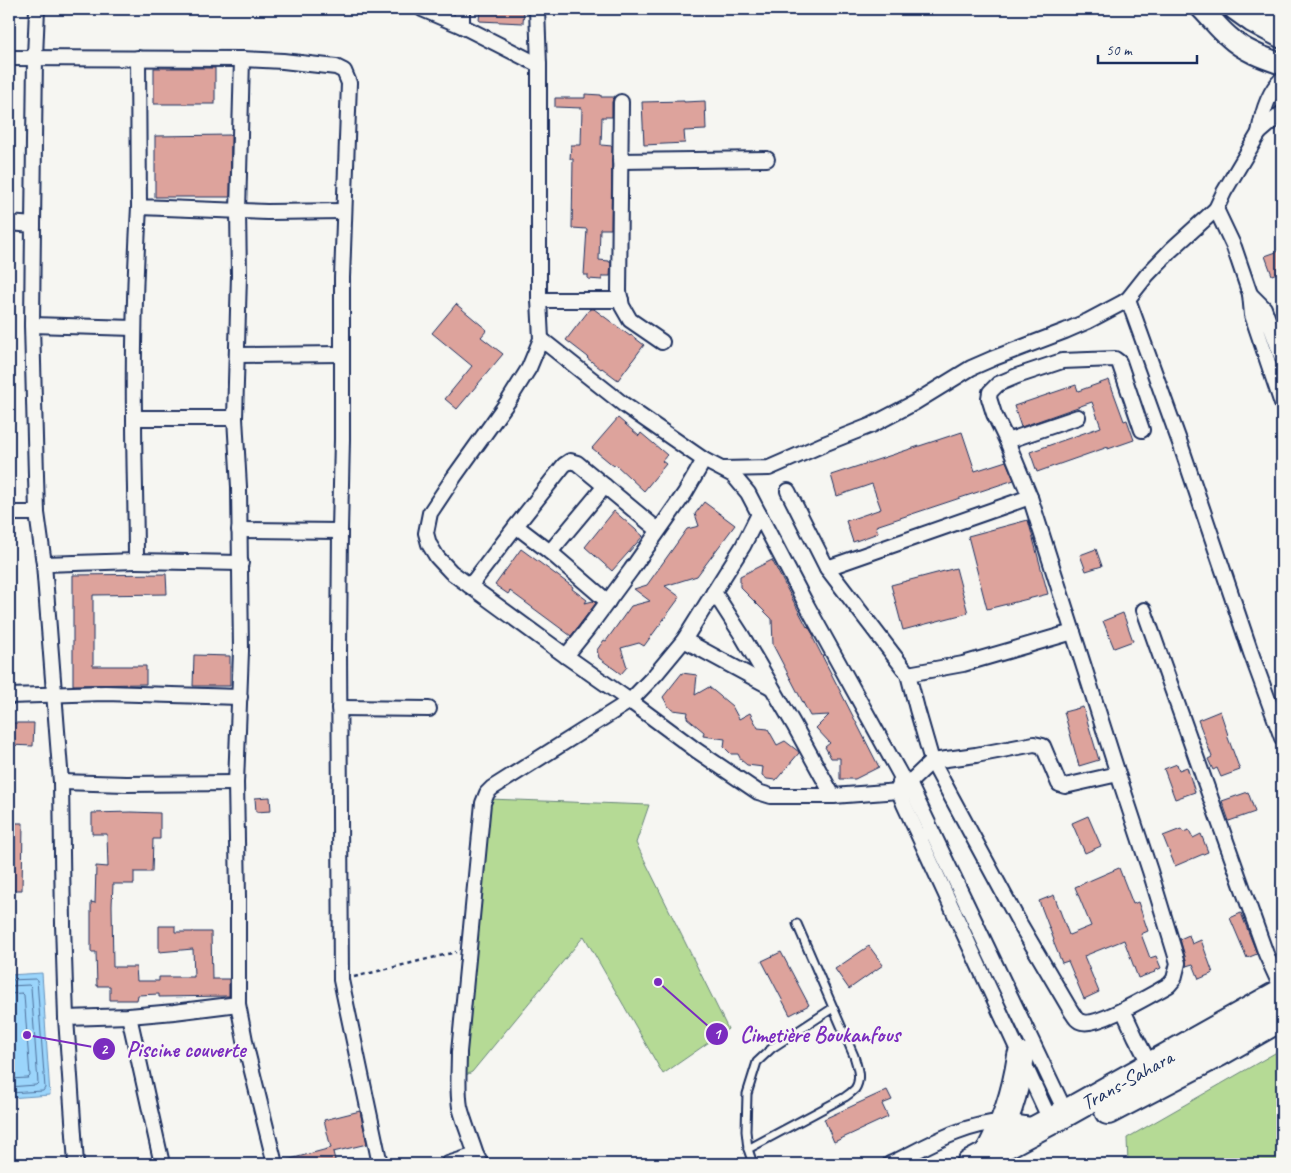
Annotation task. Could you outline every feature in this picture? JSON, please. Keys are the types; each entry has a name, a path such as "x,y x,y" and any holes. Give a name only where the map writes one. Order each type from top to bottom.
{"highway":[{"name":"Trans-Sahara","path":"989,1161 1053,1120 1151,1067 1282,991"},
{"name":"Trans-Sahara","path":"989,1161 1161,1082 1219,1053 1282,1016"},
{"path":"989,1161 1012,1100 1021,1056"}],"main road":[{"path":"1202,9 1230,38 1243,47 1259,56 1282,64"},
{"path":"1234,9 1252,22 1282,38"}],"street":[{"path":"37,9 32,325 37,513 44,564 61,782 66,1018 76,1164"},
{"path":"422,9 462,26 539,65"},
{"path":"462,9 462,26"},
{"path":"537,9 541,339 529,368 509,400 430,513 426,533 429,544 437,557 451,572 470,586 696,750 758,792 771,796 833,796 903,783 932,761 1034,744 1043,746 1059,784 1065,786 1118,774"},
{"path":"1252,22 1282,20"},
{"path":"9,58 242,59 284,61 336,67 344,71 350,83 342,278 339,708 340,980 380,1164"},
{"path":"136,561 134,328 139,207 138,58"},
{"path":"242,59 237,355 234,418 239,487 241,651 236,783 238,1004 247,1051 275,1164"},
{"path":"1259,133 1265,107 1277,84 1282,79"},
{"path":"621,102 619,292 622,306 630,320 662,342"},
{"path":"723,469 769,468 872,425 914,403 971,368 1088,321 1128,299 1171,250 1216,209 1259,133 1282,113"},
{"path":"620,161 767,159"},
{"path":"139,207 238,212 344,211"},
{"path":"1216,209 1234,246 1250,294 1252,314 1282,404"},
{"path":"9,223 33,225"},
{"path":"1250,294 1264,308 1282,358"},
{"path":"1128,299 1282,738"},
{"path":"540,300 621,300"},
{"path":"32,325 134,328"},
{"path":"541,339 623,404 704,460 733,475 748,493 903,783 1053,1120"},
{"path":"237,355 342,354"},
{"path":"788,491 827,568 908,674 932,761 1020,924 1077,1020 1083,1023 1090,1023 1123,1010 1172,982 1178,963 1030,497 994,414 989,398 990,392 998,384 1016,376 1062,361 1115,359 1120,362 1142,430"},
{"path":"1007,442 1078,417"},
{"path":"134,418 234,418"},
{"path":"470,586 564,465 570,460 577,463 658,530"},
{"path":"566,656 631,570 685,493 704,460"},
{"path":"550,552 605,486"},
{"path":"827,568 1030,497"},
{"path":"9,513 37,513"},
{"path":"448,1164 479,1160 464,1122 458,1089 459,1052 483,802 487,793 630,701 684,640 743,546 760,514"},
{"path":"516,526 550,552 608,602"},
{"path":"239,530 340,532"},
{"path":"44,564 136,561 240,563"},
{"path":"714,592 773,688 833,796"},
{"path":"1144,610 1266,954 1282,991"},
{"path":"908,674 963,664 1073,632"},
{"path":"684,640 773,688"},
{"path":"9,696 105,693 240,698"},
{"path":"339,708 429,709"},
{"path":"61,782 126,784 236,783"},
{"path":"903,783 908,813 1021,1056 1053,1120"},
{"path":"66,1018 129,1016 238,1004"},
{"path":"1123,1010 1134,1036 1151,1067"},
{"path":"129,1016 162,1164"},
{"path":"890,1164 956,1133 988,1124 1053,1120"}],"lane":[{"path":"748,1150 845,1097 856,1087 859,1076 854,1056 797,924"},
{"path":"753,1164 748,1150 746,1132 747,1094 757,1062 772,1048 833,1008"}],"path":[{"path":"340,980 469,948"}],"green space":[{"path":"489,799 649,805 636,843 728,1029 663,1074 584,936 472,1072 462,1077"},
{"path":"1282,1049 1282,1164 1128,1164 1127,1138"}],"water":[{"path":"42,973 50,1095 9,1098 9,975"}],"building":[{"path":"480,9 524,9 523,23 479,21"},
{"path":"154,68 215,68 215,104 154,104"},
{"path":"585,94 614,97 612,117 602,117 601,145 612,146 611,229 600,229 599,260 611,262 610,276 602,276 602,280 588,279 588,275 584,275 587,229 572,228 573,159 570,159 571,145 581,145 582,108 555,107 555,98 585,98"},
{"path":"705,101 706,130 684,131 685,143 644,145 642,102"},
{"path":"231,135 230,197 155,197 155,136"},
{"path":"1282,250 1282,271 1272,275 1265,256"},
{"path":"456,304 487,330 481,337 503,354 457,409 445,399 472,366 432,333"},
{"path":"590,309 594,309 644,345 618,380 601,369 566,340"},
{"path":"1109,380 1124,421 1127,420 1134,440 1037,472 1030,452 1101,427 1092,402 1021,427 1014,406 1076,385 1078,391"},
{"path":"618,418 639,436 641,433 667,455 662,461 666,464 644,491 615,464 614,466 592,448"},
{"path":"962,432 975,471 1006,461 1014,480 876,526 878,533 853,542 846,521 881,509 872,484 837,496 831,475"},
{"path":"704,502 735,525 697,576 665,586 680,597 644,646 639,643 621,648 627,667 621,674 599,658 597,650 604,640 606,641 631,606 650,601 634,589 647,585 687,529 699,526 695,514"},
{"path":"614,511 643,536 612,571 585,547"},
{"path":"1028,520 1048,594 987,609 968,536"},
{"path":"521,549 573,587 572,589 587,600 585,603 593,601 596,603 571,636 510,591 508,594 495,585"},
{"path":"1096,549 1102,566 1086,571 1080,555"},
{"path":"772,560 807,627 814,636 813,638 879,767 855,779 840,779 840,758 831,758 825,747 830,743 816,728 829,715 810,716 773,645 772,619 740,587 740,576"},
{"path":"956,568 968,613 903,630 891,585"},
{"path":"166,574 167,594 93,595 93,666 146,666 146,684 73,685 73,575"},
{"path":"1123,613 1133,641 1114,648 1103,621"},
{"path":"194,655 230,656 230,686 193,686"},
{"path":"682,673 697,675 695,695 709,687 732,706 739,719 750,713 758,728 768,729 777,745 785,741 799,752 776,780 767,779 762,775 763,767 747,765 738,754 731,754 724,747 725,739 703,736 704,732 687,718 688,712 673,710 668,706 663,697"},
{"path":"1083,707 1099,760 1079,766 1064,712"},
{"path":"1220,711 1240,770 1221,777 1217,768 1213,770 1208,759 1212,757 1198,720"},
{"path":"9,723 34,723 33,746 9,745"},
{"path":"1177,764 1179,770 1187,767 1195,792 1175,799 1164,769"},
{"path":"1248,792 1255,812 1229,821 1222,801"},
{"path":"270,797 271,811 256,812 255,798"},
{"path":"92,813 160,813 160,839 153,839 152,872 134,872 134,884 113,884 113,967 136,967 137,981 159,981 159,977 194,977 193,949 159,952 159,926 175,926 175,932 211,932 212,979 229,979 229,996 159,997 159,994 138,995 137,1000 110,1000 110,986 97,986 96,952 91,952 91,902 95,903 96,866 108,867 107,834 92,834"},
{"path":"1088,816 1101,846 1085,853 1072,823"},
{"path":"9,823 23,823 22,890 9,890"},
{"path":"1181,829 1183,832 1189,830 1193,838 1201,834 1208,852 1175,866 1163,836"},
{"path":"1119,868 1133,904 1138,902 1148,931 1141,934 1150,958 1156,956 1161,968 1138,978 1124,940 1084,956 1099,992 1084,999 1068,961 1062,963 1039,901 1054,895 1069,935 1091,926 1075,887"},
{"path":"1241,913 1257,954 1247,958 1230,918"},
{"path":"1189,935 1192,944 1201,940 1213,973 1199,979 1193,964 1186,966 1180,939"},
{"path":"869,946 883,965 849,989 835,969"},
{"path":"781,952 809,1005 790,1015 762,961"},
{"path":"887,1090 892,1100 882,1104 888,1117 834,1142 824,1119"},
{"path":"360,1111 367,1144 333,1152 336,1164 284,1164 283,1161 331,1148 324,1120"}],"place":[{"name":"Cimetière Boukanfous","path":"658,982"},
{"name":"Piscine couverte","path":"27,1035"}]}
